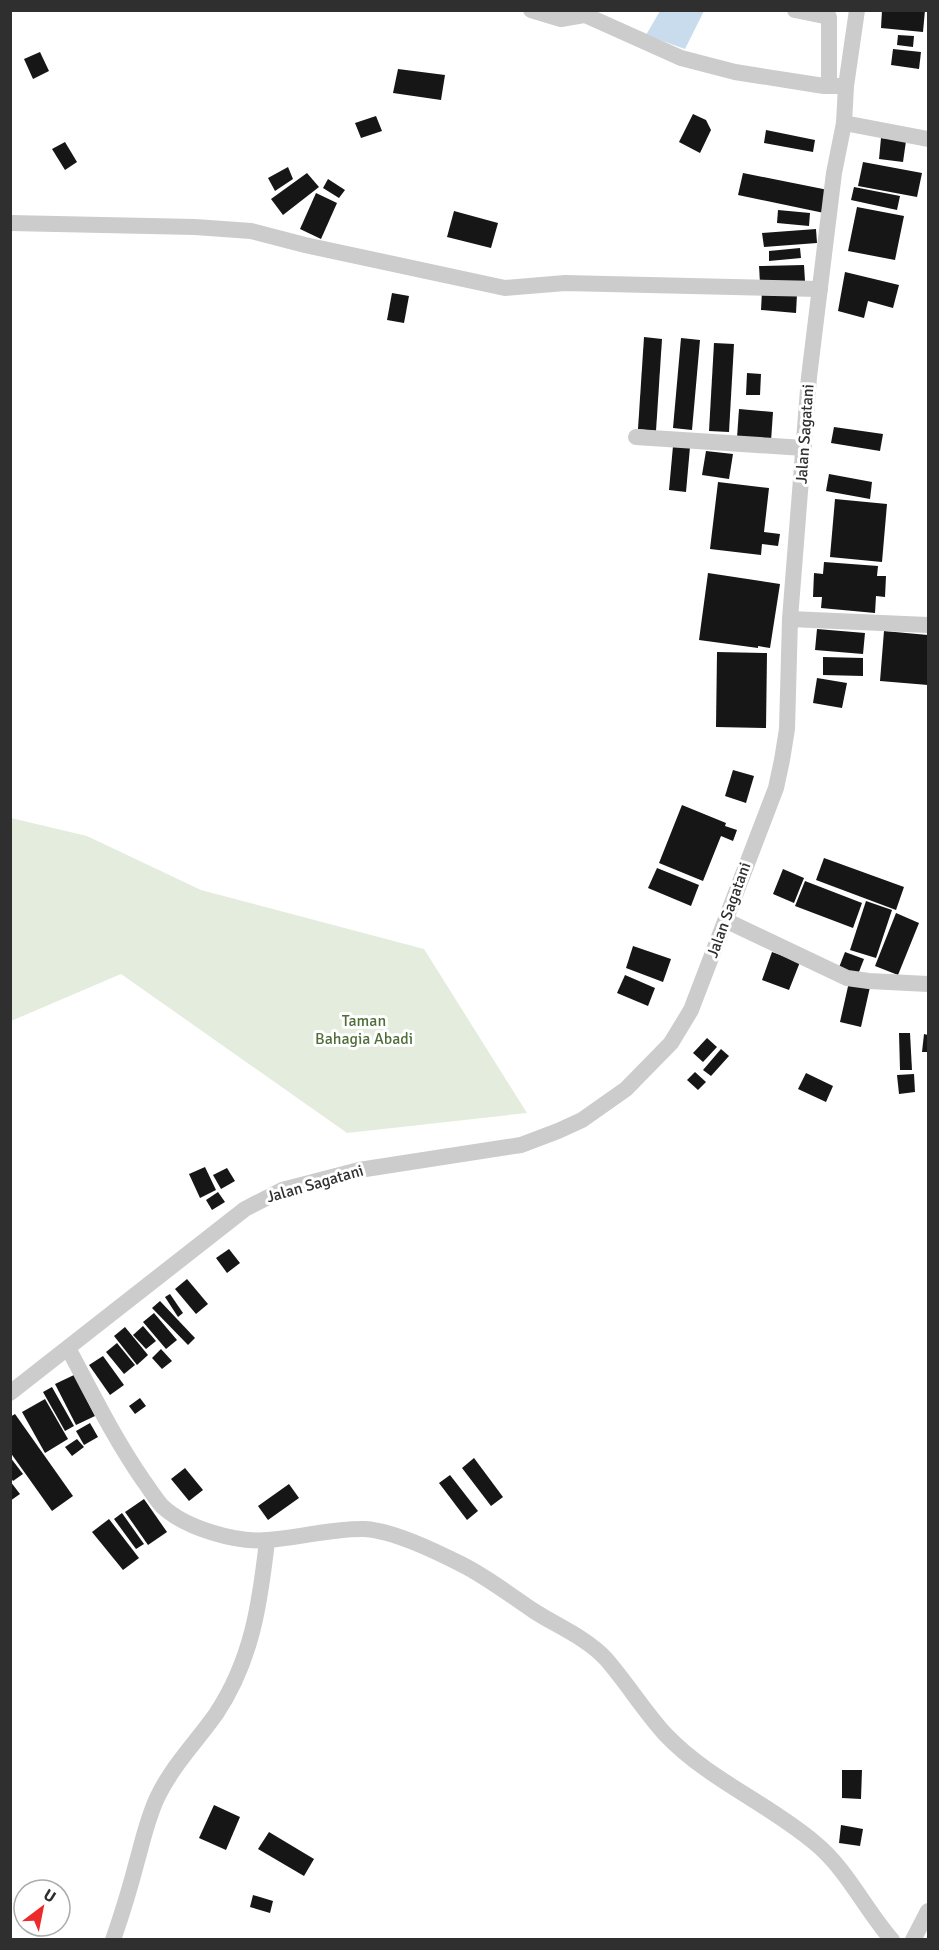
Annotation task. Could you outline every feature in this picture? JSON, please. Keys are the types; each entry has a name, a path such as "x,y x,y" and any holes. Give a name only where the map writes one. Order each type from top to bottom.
{"street":[{"path":"531,10 561,19 579,13 681,58 735,72 829,86 846,86"},
{"path":"795,10 829,17 829,86"},
{"name":"Jalan Sagatani","path":"10,1393 245,1209 261,1199 282,1190 359,1170 521,1145 566,1128 604,1106 626,1089 650,1066 682,1027 727,921 776,788 782,760 787,729 790,619 809,377 857,10"},
{"path":"844,123 928,139"},
{"path":"10,223 195,227 251,231 327,250 505,288 565,282 820,289"},
{"path":"636,437 804,448"},
{"path":"790,619 928,625"},
{"path":"727,921 847,978 928,984"},
{"path":"68,1348 113,1434 162,1505 181,1521 213,1533 267,1541 290,1536 365,1529 394,1536 462,1564 573,1634 603,1656 666,1735 730,1786 796,1828 834,1859 892,1940"},
{"path":"113,1940 157,1796 188,1748 216,1714 235,1679 250,1643 261,1599 267,1541"},
{"path":"913,1940 928,1911"}],"green space":[{"name":"Taman Bahagia Abadi","path":"11,818 87,836 201,890 424,949 527,1113 347,1133 121,974 11,1021"}],"water":[{"path":"660,11 704,11 685,49 646,35"}],"building":[{"path":"882,10 925,10 923,32 881,28"},
{"path":"898,35 914,36 913,47 897,45"},
{"path":"893,49 921,52 919,69 891,65"},
{"path":"40,52 49,71 33,79 24,59"},
{"path":"398,69 445,75 441,100 393,93"},
{"path":"693,114 706,120 711,130 700,153 679,142"},
{"path":"376,116 382,131 361,138 355,123"},
{"path":"766,130 815,140 813,152 764,143"},
{"path":"881,138 906,141 903,162 879,159"},
{"path":"65,142 77,162 65,170 52,149"},
{"path":"863,162 922,173 917,197 858,186"},
{"path":"288,167 293,179 275,191 268,178"},
{"path":"307,173 319,187 283,215 271,199"},
{"path":"743,173 828,190 824,213 738,195"},
{"path":"328,179 345,190 339,198 323,188"},
{"path":"854,187 900,196 897,210 851,200"},
{"path":"316,193 337,203 321,239 300,229"},
{"path":"857,207 904,216 895,260 848,251"},
{"path":"778,210 810,213 809,226 777,223"},
{"path":"454,211 498,223 491,248 447,237"},
{"path":"816,229 817,243 764,247 762,233"},
{"path":"800,248 801,258 769,261 769,251"},
{"path":"804,265 805,281 760,283 759,266"},
{"path":"845,272 899,285 893,308 868,301 864,318 838,311"},
{"path":"762,291 797,294 796,313 761,310"},
{"path":"392,293 409,296 404,323 387,320"},
{"path":"644,337 662,339 656,431 638,429"},
{"path":"681,338 700,340 692,430 673,428"},
{"path":"714,343 734,344 729,432 709,431"},
{"path":"747,373 761,374 760,395 746,395"},
{"path":"739,409 773,412 771,441 737,438"},
{"path":"834,427 883,434 880,451 831,443"},
{"path":"673,446 690,447 686,492 669,490"},
{"path":"706,451 733,454 729,479 702,475"},
{"path":"829,474 872,482 870,499 826,491"},
{"path":"718,482 769,488 764,532 780,534 778,546 762,544 761,555 710,549"},
{"path":"835,499 887,504 882,562 830,557"},
{"path":"824,562 878,566 877,576 886,576 885,597 876,596 875,613 821,608 822,597 813,597 814,573 823,574"},
{"path":"708,573 780,584 770,648 699,640"},
{"path":"817,629 865,633 863,654 815,650"},
{"path":"884,631 928,635 928,685 880,681"},
{"path":"717,652 767,653 766,728 716,727"},
{"path":"823,657 863,658 863,676 823,675"},
{"path":"817,678 847,683 842,708 813,703"},
{"path":"733,770 754,776 746,803 725,796"},
{"path":"682,805 726,823 725,826 737,830 733,841 721,836 703,881 659,863"},
{"path":"824,858 904,887 896,910 816,880"},
{"path":"657,868 699,885 691,906 648,888"},
{"path":"783,869 804,878 794,903 773,894"},
{"path":"805,881 862,903 853,928 795,906"},
{"path":"866,901 892,910 876,958 850,950"},
{"path":"896,913 919,923 898,975 875,966"},
{"path":"633,946 671,959 663,982 626,968"},
{"path":"772,952 800,962 789,990 762,980"},
{"path":"845,952 864,959 857,977 838,970"},
{"path":"625,975 655,988 648,1006 617,993"},
{"path":"849,982 870,987 861,1027 840,1022"},
{"path":"899,1033 910,1033 912,1070 900,1070"},
{"path":"924,1034 928,1035 928,1052 922,1052"},
{"path":"707,1038 717,1047 703,1062 693,1053"},
{"path":"721,1049 729,1056 711,1076 703,1070"},
{"path":"695,1072 706,1082 698,1090 687,1080"},
{"path":"806,1073 833,1086 826,1102 798,1089"},
{"path":"914,1074 915,1092 899,1094 897,1075"},
{"path":"205,1167 216,1190 200,1198 189,1174"},
{"path":"227,1168 235,1181 221,1189 213,1175"},
{"path":"218,1192 225,1202 212,1210 206,1200"},
{"path":"229,1249 240,1263 227,1273 216,1258"},
{"path":"187,1279 208,1304 196,1314 175,1289"},
{"path":"170,1294 183,1313 178,1317 165,1297"},
{"path":"160,1301 195,1338 188,1345 152,1308"},
{"path":"154,1313 177,1340 166,1349 143,1322"},
{"path":"143,1326 156,1341 146,1349 133,1335"},
{"path":"125,1327 148,1355 137,1365 114,1336"},
{"path":"117,1343 135,1365 124,1374 106,1352"},
{"path":"161,1349 172,1361 162,1369 152,1358"},
{"path":"103,1356 124,1385 110,1395 89,1365"},
{"path":"74,1375 95,1416 76,1425 55,1384"},
{"path":"52,1387 74,1426 65,1431 43,1392"},
{"path":"140,1398 146,1406 135,1414 129,1406"},
{"path":"45,1399 68,1439 45,1453 22,1412"},
{"path":"15,1414 73,1496 52,1511 10,1452 10,1417"},
{"path":"90,1423 98,1437 84,1445 76,1431"},
{"path":"77,1439 84,1447 72,1456 65,1447"},
{"path":"10,1457 23,1474 13,1481 10,1477"},
{"path":"474,1458 503,1497 491,1506 462,1468"},
{"path":"185,1468 203,1490 189,1501 171,1479"},
{"path":"450,1475 478,1511 467,1520 439,1483"},
{"path":"10,1481 20,1494 10,1501"},
{"path":"289,1484 299,1498 268,1520 258,1506"},
{"path":"144,1499 167,1532 148,1545 125,1512"},
{"path":"122,1513 144,1544 136,1549 114,1519"},
{"path":"109,1519 139,1558 123,1570 92,1532"},
{"path":"842,1770 862,1770 861,1799 842,1798"},
{"path":"214,1805 240,1817 226,1850 199,1838"},
{"path":"841,1825 863,1829 860,1846 839,1843"},
{"path":"269,1832 314,1859 304,1876 258,1849"},
{"path":"253,1895 273,1901 270,1913 250,1907"}]}
